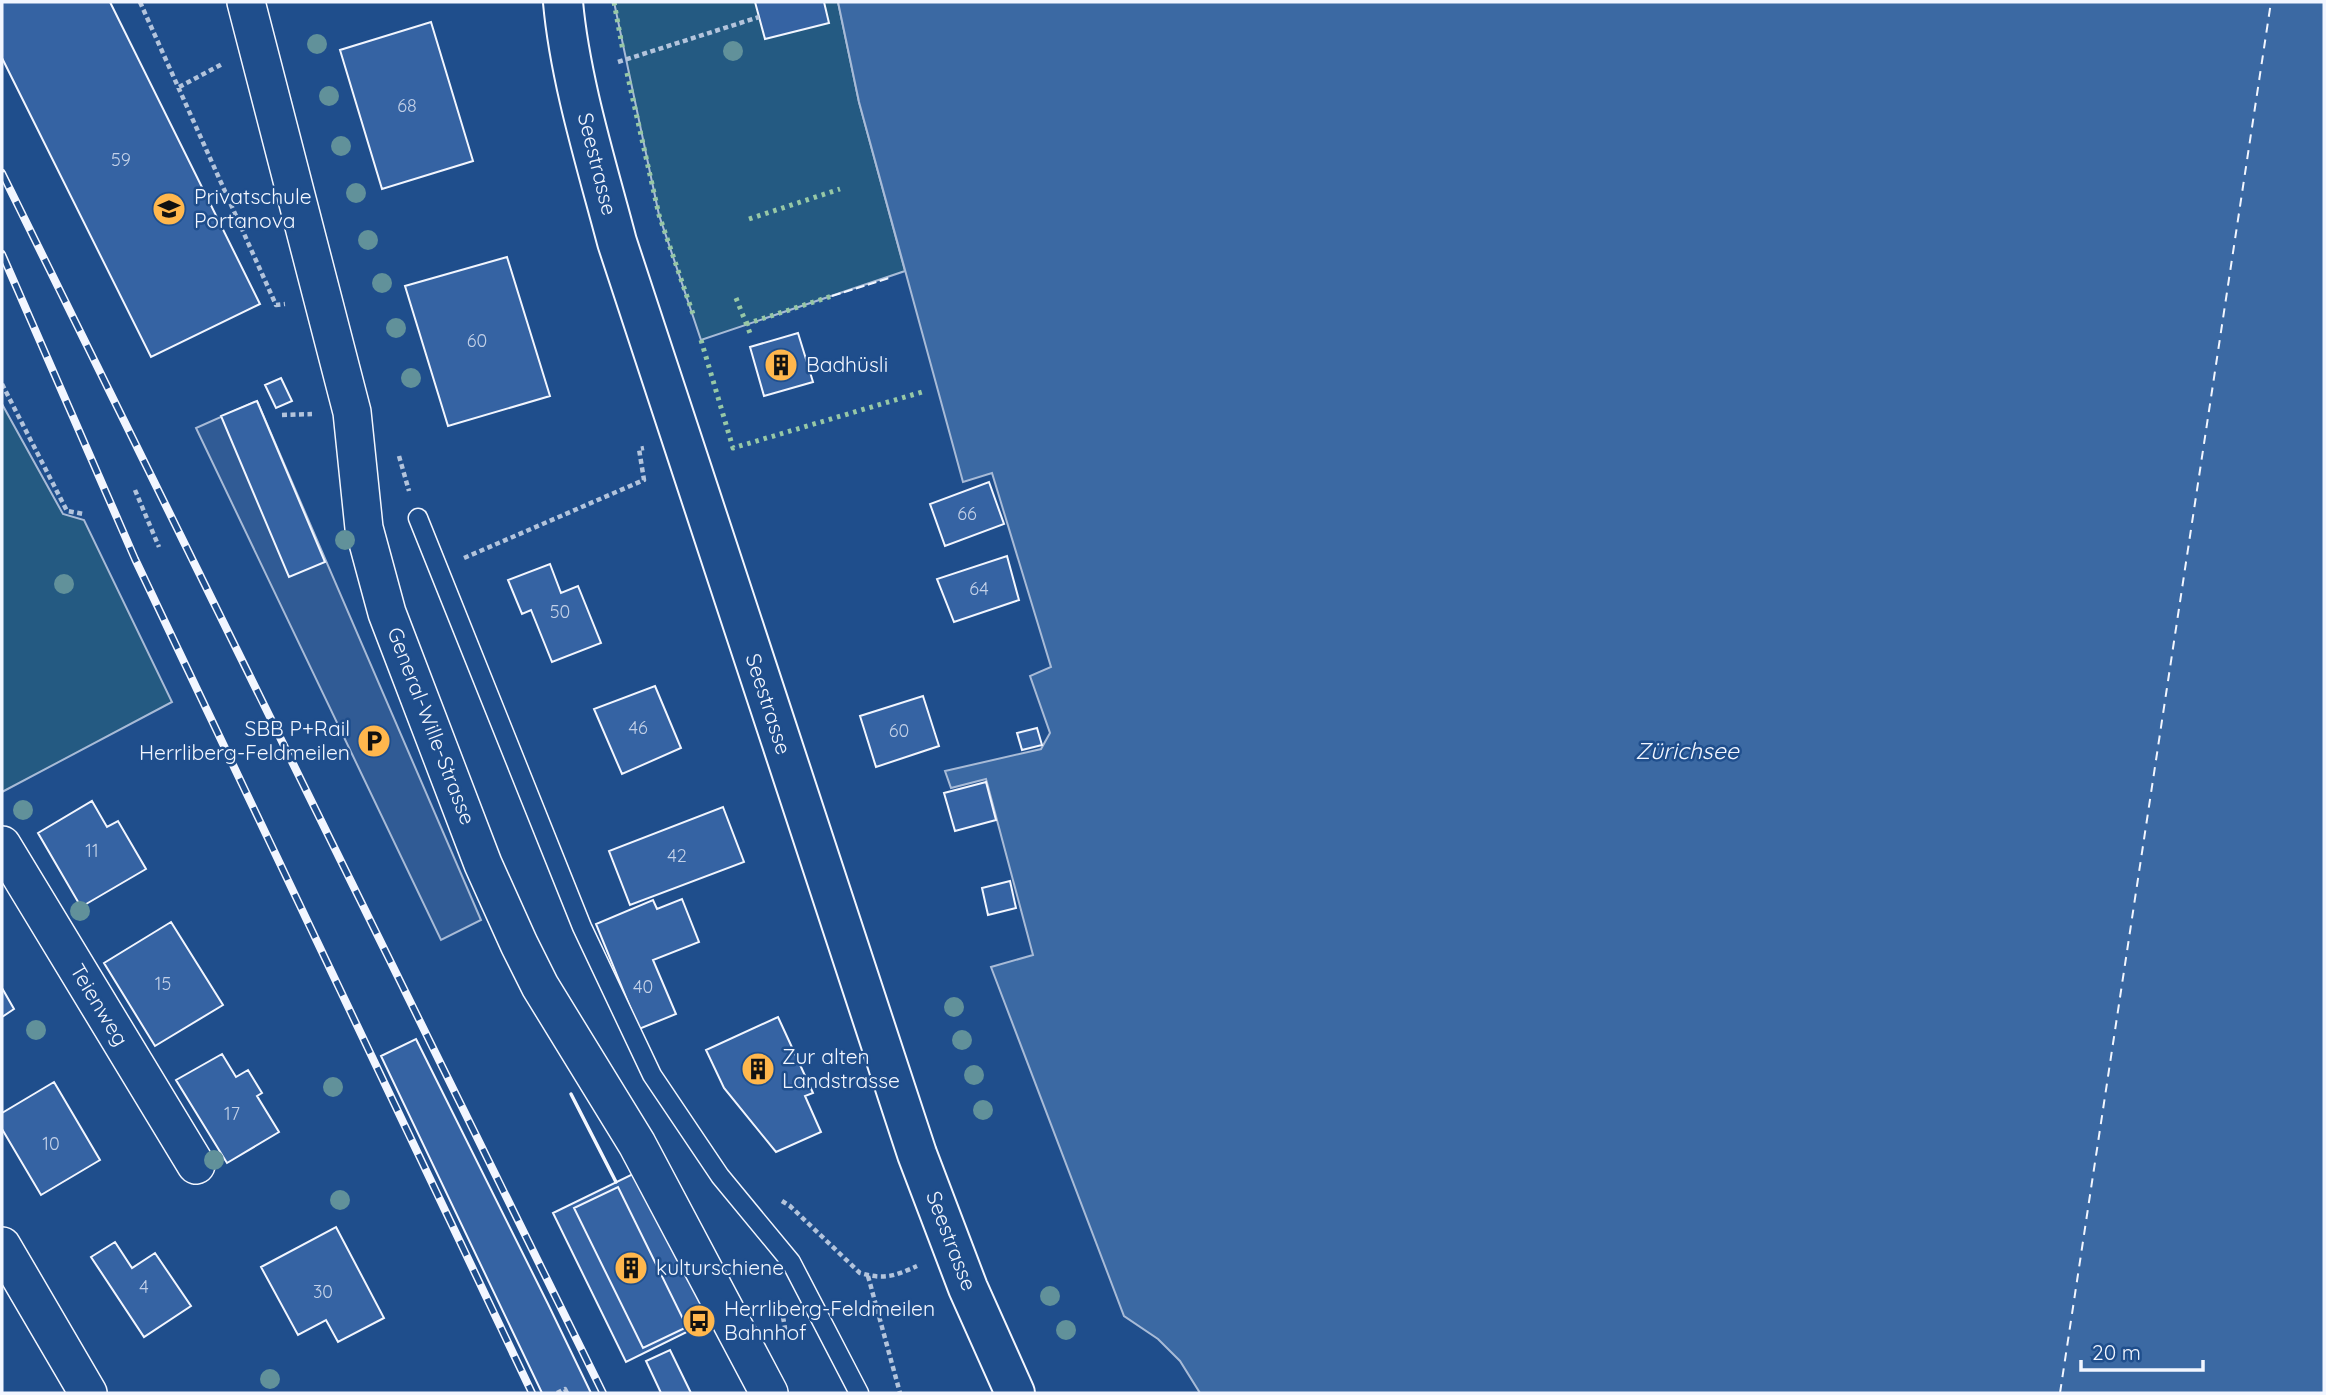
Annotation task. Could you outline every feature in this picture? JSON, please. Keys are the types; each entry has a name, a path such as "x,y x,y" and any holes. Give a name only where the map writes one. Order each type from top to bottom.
{"main road":[{"name":"Seestrasse","path":"562,2 590,141 617,242 917,1154 968,1288 1015,1393"}],"street":[{"name":"General-Wille-Strasse","path":"246,2 352,412 364,528 392,625 483,863 519,944 540,986 637,1144 769,1393"},
{"name":"Teienweg","path":"2,845 196,1166"},
{"path":"2,1246 88,1393"}],"lane":[{"path":"418,518 582,927 652,1075 720,1176 791,1262 859,1393"}],"path":[{"path":"140,2 276,305 290,304"},
{"path":"618,62 759,17"},
{"path":"178,87 218,65"},
{"path":"2,384 68,511 85,514"},
{"path":"282,415 317,414"},
{"path":"438,569 644,480 639,449 650,446"},
{"path":"135,490 159,547"},
{"path":"779,1199 790,1206 860,1272 875,1278 896,1276 922,1263"},
{"path":"867,1275 900,1393"},
{"path":"557,1393 565,1389 567,1393"}],"shaded area":[{"path":"614,2 838,2 859,102 905,271 701,340 659,215"},
{"name":"SBB P+Rail Herrliberg-Feldmeilen","path":"257,401 481,920 441,940 196,428"},
{"path":"2,404 63,514 84,520 172,702 2,792"}],"water":[{"name":"Zürichsee","path":"838,2 2324,2 2324,1393 1200,1393 1180,1361 1158,1339 1124,1316 991,967 1033,955 986,779 951,788 945,771 1041,749 1050,733 1030,676 1051,667 992,473 963,482 859,102"}],"building":[{"path":"2,2 110,2 260,304 151,357 2,58"},
{"path":"755,2 824,2 829,23 765,39"},
{"path":"431,22 473,161 382,189 340,50"},
{"path":"507,257 550,396 448,426 405,286"},
{"name":"Badhüsli","path":"798,333 813,382 764,396 750,347"},
{"path":"281,378 292,401 276,408 265,385"},
{"path":"257,401 325,562 289,577 221,416"},
{"path":"989,482 1004,524 945,546 930,504"},
{"path":"1007,556 1019,600 954,622 937,579"},
{"path":"550,564 561,593 578,586 601,643 552,662 531,610 522,614 508,580"},
{"path":"655,686 681,748 622,774 594,709"},
{"path":"923,696 939,746 876,767 860,716"},
{"path":"1037,728 1042,745 1022,750 1017,733"},
{"path":"986,782 996,820 955,831 944,793"},
{"path":"92,801 107,827 118,821 146,869 81,907 38,833"},
{"path":"723,807 744,862 630,905 609,851"},
{"path":"1010,881 1016,908 988,915 982,888"},
{"path":"682,899 699,942 653,960 676,1014 639,1029 596,924 653,900 657,909"},
{"path":"171,922 223,1005 155,1046 104,963"},
{"path":"2,988 14,1009 2,1017"},
{"name":"Zur alten Landstrasse","path":"778,1017 813,1093 805,1096 821,1132 776,1152 724,1088 706,1050"},
{"path":"416,1039 591,1393 542,1393 381,1056"},
{"path":"222,1054 236,1077 248,1070 262,1093 257,1096 279,1132 227,1163 176,1080"},
{"path":"54,1082 100,1160 41,1195 2,1129 2,1113"},
{"path":"637,1172 711,1320 626,1362 553,1213"},
{"name":"kulturschiene","path":"618,1187 687,1327 643,1348 574,1208"},
{"path":"336,1227 384,1318 338,1342 326,1320 298,1335 261,1267"},
{"path":"115,1242 132,1268 155,1253 191,1306 144,1337 91,1257"},
{"path":"670,1350 691,1393 661,1393 646,1361"}],"ferry route":[{"path":"2060,1393 2271,2"}],"railway":[{"path":"2,173 603,1393"},
{"path":"2,254 135,559 532,1393"}],"hedge":[{"path":"614,2 623,51"},
{"path":"627,73 659,215 694,317"},
{"path":"749,219 840,189"},
{"path":"746,324 832,296"},
{"path":"736,298 750,333"},
{"path":"701,340 733,448 922,392"}],"fence":[{"path":"832,296 889,278"}],"wall":[{"path":"571,1094 616,1182"}],"place":[{"name":"Privatschule Portanova","path":"169,209"},
{"name":"Badhüsli","path":"781,365"},
{"name":"SBB P+Rail Herrliberg-Feldmeilen","path":"374,741"},
{"name":"Zur alten Landstrasse","path":"758,1069"},
{"name":"kulturschiene","path":"631,1268"},
{"name":"Herrliberg-Feldmeilen Bahnhof","path":"699,1321"}]}
